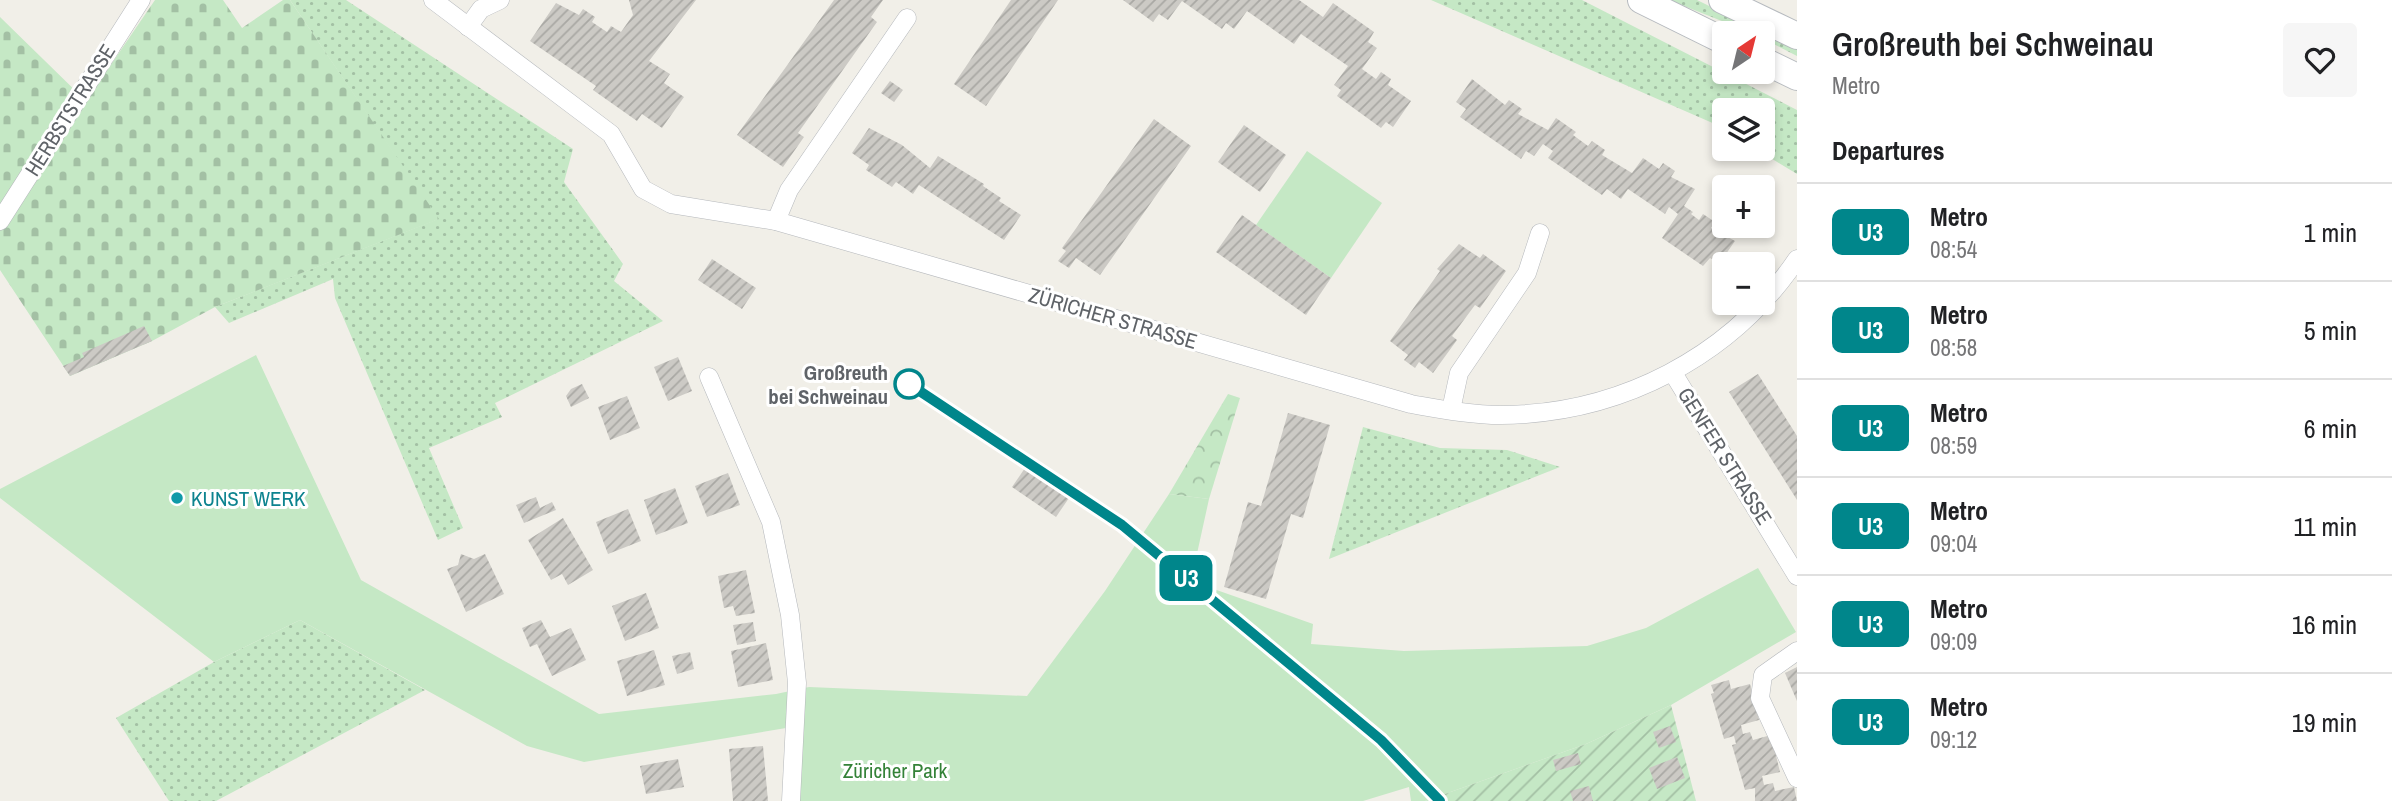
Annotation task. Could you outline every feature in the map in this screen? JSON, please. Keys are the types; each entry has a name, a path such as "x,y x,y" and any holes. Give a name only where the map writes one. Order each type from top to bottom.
{"main road":[{"path":"1641,0 1712,35"},
{"path":"1722,0 1797,36"},
{"path":"1775,66 1797,77"}],"street":[{"name":"HERBSTSTRASSE","path":"0,221 141,0"},
{"path":"432,0 468,27 481,9 500,0"},
{"path":"776,221 789,190 907,18"},
{"name":"ZÜRICHER STRASSE","path":"468,27 611,134 643,189 671,204 776,221 1410,404 1501,415 1563,409 1619,395 1673,373 1741,327 1780,285 1797,259"},
{"path":"1451,411 1459,373 1527,273 1540,233"},
{"name":"GENFER STRASSE","path":"1673,373 1797,576"},
{"path":"709,377 771,523 790,615 797,683 791,801"},
{"path":"1797,651 1763,675 1760,698 1797,778"}],"green space":[{"path":"155,0 223,0 242,28 283,0 290,0 439,219 215,307 152,341 70,376 0,270 0,17 86,101"},
{"path":"290,0 346,0 573,149 564,182 623,264 614,281 663,321 495,403 502,417 429,448 463,528 438,540 335,298 333,279 229,323 215,307 438,219"},
{"path":"1431,0 1582,0 1712,67 1712,84 1746,84 1774,98 1712,98 1712,123"},
{"path":"1669,0 1697,0 1740,21 1722,21"},
{"path":"1775,38 1797,49 1797,56 1775,45"},
{"path":"1775,99 1797,110 1797,174 1775,161"},
{"path":"1307,151 1382,203 1331,278 1256,225"},
{"name":"Züricher Park","path":"256,355 361,580 599,714 776,694 809,687 1027,696 1105,591 1169,494 1209,499 1191,581 1313,624 1311,644 1404,651 1587,646 1646,628 1758,568 1796,632 1671,705 1586,744 1425,801 1411,801 1409,787 1363,801 797,801 804,725 584,762 527,746 300,620 214,662 0,498 0,489"},
{"path":"1228,394 1240,398 1209,499 1169,494"},
{"path":"1363,427 1440,448 1507,450 1560,467 1329,559"},
{"path":"300,620 425,690 216,801 169,801 116,718 214,662"},
{"path":"1671,705 1696,801 1425,801 1586,744"}],"building":[{"path":"629,0 696,0 649,61 670,74 664,83 684,97 662,128 642,114 637,121 593,90 596,86 530,41 556,3 579,15 583,9 595,17 592,22 607,32 611,26 621,32 633,15"},
{"path":"834,0 883,0 871,17 877,22 798,133 804,137 783,167 737,135"},
{"path":"1011,0 1058,0 986,106 954,84"},
{"path":"1123,0 1299,0 1323,17 1333,3 1374,32 1368,42 1377,48 1362,69 1376,79 1381,72 1391,79 1388,85 1411,101 1393,127 1386,122 1381,128 1337,96 1341,90 1334,85 1348,66 1301,34 1294,44 1247,11 1234,29 1226,23 1222,29 1182,1 1168,20 1159,14 1153,22"},
{"path":"1472,79 1505,105 1509,100 1522,109 1518,114 1548,130 1556,118 1576,132 1573,135 1588,146 1592,141 1605,150 1602,155 1632,173 1643,158 1659,169 1663,163 1675,171 1671,177 1695,189 1684,206 1699,220 1703,214 1712,220 1712,238 1729,238 1735,241 1727,252 1712,252 1712,259 1710,258 1703,266 1662,238 1678,214 1669,207 1665,214 1628,189 1621,199 1607,189 1602,195 1548,158 1553,151 1543,144 1534,156 1526,151 1521,159 1460,117 1466,109 1456,102"},
{"path":"890,81 903,90 894,102 881,93"},
{"path":"1154,119 1191,146 1100,275 1076,258 1069,268 1058,261 1066,251 1062,248"},
{"path":"1244,125 1286,155 1260,192 1218,162"},
{"path":"869,128 902,145 930,168 938,156 984,184 983,186 1001,198 999,201 1021,215 1004,240 919,185 913,194 896,182 892,187 866,170 869,165 852,153"},
{"path":"1242,215 1331,278 1306,315 1216,252"},
{"path":"1459,244 1480,258 1483,254 1506,271 1480,308 1475,305 1452,336 1457,340 1433,373 1419,362 1415,368 1404,360 1408,355 1390,341 1440,271 1437,269"},
{"path":"712,259 756,288 742,309 698,280"},
{"path":"144,326 152,341 70,376 63,366 84,357 82,353"},
{"path":"678,357 692,391 668,401 654,367"},
{"path":"1758,374 1797,436 1797,500 1729,392"},
{"path":"582,384 589,398 571,407 566,396 571,389"},
{"path":"627,396 640,428 610,440 598,407"},
{"path":"1288,413 1330,425 1303,518 1291,514 1266,599 1224,587 1248,502 1261,506"},
{"path":"1027,465 1071,495 1056,517 1012,487"},
{"path":"728,473 740,505 707,517 695,486"},
{"path":"675,488 688,523 656,535 644,500"},
{"path":"536,497 540,508 552,502 556,510 524,523 516,505"},
{"path":"628,509 641,541 608,554 596,522"},
{"path":"563,518 593,570 568,585 562,574 551,580 528,540"},
{"path":"461,554 474,559 485,554 504,594 466,612 447,569 458,565"},
{"path":"746,570 755,613 736,616 733,606 724,608 718,576"},
{"path":"646,593 659,628 625,641 612,606"},
{"path":"541,620 550,637 571,628 586,660 552,676 537,644 530,647 522,628"},
{"path":"753,622 756,641 737,645 733,625"},
{"path":"766,643 773,680 738,687 731,651"},
{"path":"654,650 665,685 627,696 617,661"},
{"path":"690,652 694,669 677,674 672,656"},
{"path":"1797,667 1797,701 1785,673"},
{"path":"1729,680 1731,689 1750,684 1759,720 1741,725 1743,734 1750,732 1753,740 1771,735 1780,772 1762,776 1764,785 1773,783 1775,791 1794,787 1797,801 1755,801 1755,788 1745,790 1732,745 1736,744 1734,736 1724,739 1711,694 1714,693 1711,685"},
{"path":"1670,726 1676,742 1659,748 1653,732"},
{"path":"763,746 768,801 733,801 729,749"},
{"path":"1578,753 1581,764 1556,771 1553,760"},
{"path":"1677,757 1685,778 1657,789 1649,768"},
{"path":"678,759 684,787 646,794 640,766"},
{"path":"1589,786 1593,801 1573,801 1570,791"}],"metro line":[{"name":"U3","path":"909,384 1122,525 1381,740 1440,801"}],"place":[{"name":"Großreuth bei Schweinau","path":"909,384"},
{"name":"KUNST WERK","path":"177,498"}]}
